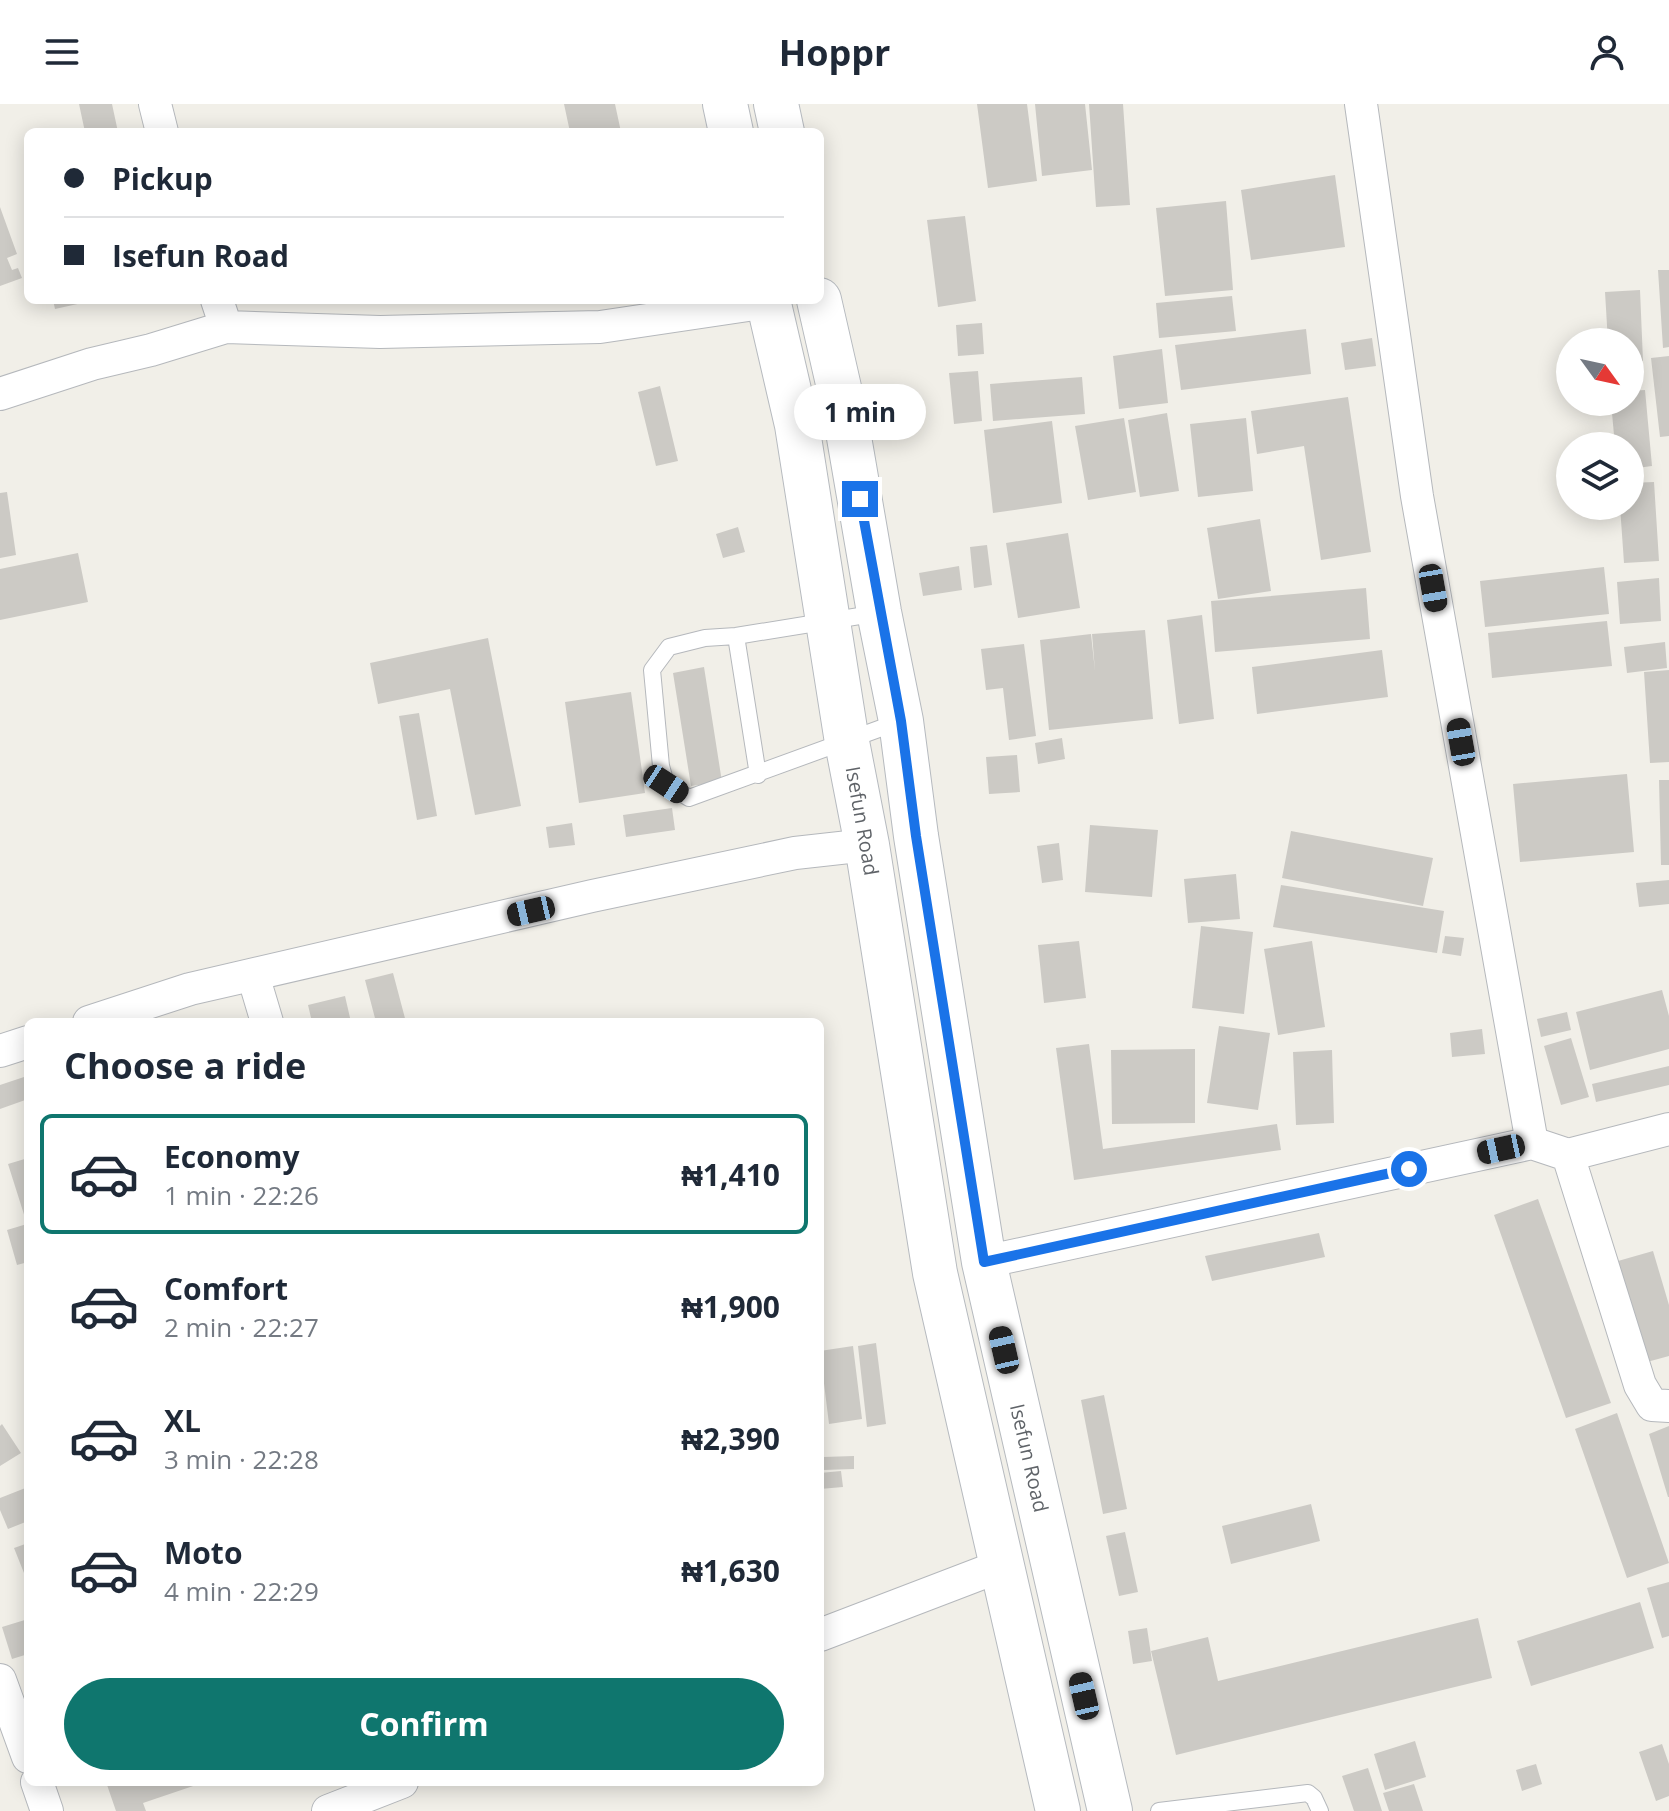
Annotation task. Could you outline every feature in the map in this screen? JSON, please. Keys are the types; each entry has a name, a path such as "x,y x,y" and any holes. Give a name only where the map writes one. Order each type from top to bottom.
{"street":[{"path":"155,104 161,128"},
{"path":"725,104 730,128"},
{"path":"776,104 781,128"},
{"path":"1361,104 1417,496 1532,1143"},
{"path":"0,394 92,364 151,350 222,313 380,332 600,327 749,304"},
{"name":"Isefun Road","path":"769,304 797,425 935,1273 1058,1811"},
{"name":"Isefun Road","path":"820,304 845,414 901,721 916,836 984,1262 1110,1811"},
{"path":"101,1018 190,989 592,896 795,853 867,845"},
{"path":"253,975 266,1018"},
{"path":"0,1051 24,1043"},
{"path":"984,1262 1532,1143 1568,1155 1669,1129"},
{"path":"1568,1155 1640,1385 1652,1405 1669,1406"},
{"path":"824,1633 1003,1565"},
{"path":"0,1680 24,1746"},
{"path":"38,1786 47,1811"},
{"path":"328,1811 392,1786"}],"lane":[{"path":"879,612 736,636 705,638 669,647 652,670 661,766 666,784 689,798 901,721"},
{"path":"736,636 758,775"},
{"path":"1159,1811 1207,1808 1308,1793 1320,1811"}],"building":[{"path":"79,104 112,104 117,128 84,128"},
{"path":"564,104 615,104 620,128 569,128"},
{"path":"977,104 1027,104 1037,181 988,188"},
{"path":"1035,104 1085,104 1092,170 1042,176"},
{"path":"1089,104 1123,104 1130,205 1096,207"},
{"path":"1335,175 1345,247 1251,260 1241,190"},
{"path":"1226,201 1233,290 1165,296 1156,208"},
{"path":"0,207 17,254 7,258 12,270 18,268 22,278 0,286"},
{"path":"965,216 976,301 938,307 927,220"},
{"path":"1658,270 1669,270 1669,347 1663,348"},
{"path":"1640,290 1642,328 1607,328 1605,292"},
{"path":"1232,296 1236,331 1159,338 1156,303"},
{"path":"54,304 78,304 55,309"},
{"path":"982,323 984,354 958,356 956,325"},
{"path":"1306,329 1311,374 1181,390 1175,345"},
{"path":"1372,338 1376,366 1345,370 1341,343"},
{"path":"1162,349 1168,403 1119,409 1113,356"},
{"path":"1669,356 1669,436 1660,437 1651,358"},
{"path":"978,371 982,421 954,424 949,373"},
{"path":"1082,377 1085,414 993,421 990,384"},
{"path":"660,386 678,461 656,466 638,392"},
{"path":"1644,390 1652,466 1644,467 1644,432 1614,432 1612,416 1644,416"},
{"path":"1348,397 1371,552 1321,560 1304,446 1257,454 1251,411"},
{"path":"1167,413 1179,491 1140,497 1128,420"},
{"path":"1124,418 1136,492 1088,500 1075,426"},
{"path":"1246,418 1253,491 1198,497 1190,424"},
{"path":"1052,421 1062,503 993,513 984,430"},
{"path":"1644,482 1654,482 1659,561 1624,563 1621,520 1644,520"},
{"path":"7,492 16,555 0,558 0,493"},
{"path":"1260,519 1271,591 1218,599 1207,528"},
{"path":"738,527 745,552 723,558 716,534"},
{"path":"1068,533 1080,608 1018,618 1006,543"},
{"path":"987,545 992,585 974,588 970,547"},
{"path":"78,553 88,602 0,620 0,569"},
{"path":"959,566 962,590 923,596 919,573"},
{"path":"1604,567 1609,614 1485,627 1480,581"},
{"path":"1659,578 1661,621 1620,624 1617,582"},
{"path":"1366,588 1370,639 1215,652 1211,601"},
{"path":"1202,615 1214,719 1179,724 1167,620"},
{"path":"1607,621 1612,666 1492,678 1488,633"},
{"path":"1145,630 1153,719 1049,730 1040,640 1091,634 1095,671 1092,634"},
{"path":"488,638 521,806 475,815 450,689 378,704 370,663"},
{"path":"1665,642 1667,668 1627,673 1624,647"},
{"path":"1024,644 1036,736 1009,740 1003,688 986,690 981,649"},
{"path":"1382,650 1388,697 1257,714 1252,667"},
{"path":"704,667 722,782 691,786 673,673"},
{"path":"1669,670 1669,762 1650,763 1644,672"},
{"path":"631,692 645,793 579,803 565,702"},
{"path":"419,713 437,816 417,820 399,716"},
{"path":"1062,738 1065,759 1038,764 1035,743"},
{"path":"1017,755 1020,792 989,794 986,757"},
{"path":"1627,774 1634,852 1520,862 1513,784"},
{"path":"1659,780 1669,780 1669,865 1661,865"},
{"path":"672,808 675,830 626,837 623,815"},
{"path":"572,823 575,845 549,848 546,827"},
{"path":"1090,825 1158,830 1152,897 1085,892"},
{"path":"1291,831 1433,858 1423,906 1282,878"},
{"path":"1059,843 1063,880 1042,883 1037,846"},
{"path":"1236,874 1240,919 1188,923 1184,879"},
{"path":"1669,880 1669,904 1639,907 1636,883"},
{"path":"1281,885 1444,911 1437,953 1273,927"},
{"path":"1201,926 1253,932 1244,1014 1192,1008"},
{"path":"1445,936 1464,938 1461,956 1442,953"},
{"path":"1079,941 1086,998 1044,1003 1038,945"},
{"path":"1312,941 1325,1027 1278,1035 1264,949"},
{"path":"393,973 405,1018 375,1018 365,980"},
{"path":"1662,990 1669,1016 1669,1049 1590,1070 1576,1012"},
{"path":"345,996 350,1018 311,1018 308,1005"},
{"path":"1567,1012 1571,1030 1541,1037 1537,1019"},
{"path":"1219,1026 1270,1033 1258,1110 1207,1103"},
{"path":"1482,1029 1485,1054 1452,1057 1450,1033"},
{"path":"1571,1038 1589,1097 1561,1105 1544,1046"},
{"path":"1089,1044 1103,1149 1277,1124 1281,1150 1074,1180 1056,1048"},
{"path":"1195,1049 1195,1123 1112,1124 1111,1050"},
{"path":"1332,1050 1334,1123 1296,1125 1293,1052"},
{"path":"1669,1066 1669,1085 1596,1102 1592,1084"},
{"path":"24,1077 24,1100 0,1109 0,1085"},
{"path":"24,1159 24,1215 8,1164"},
{"path":"1538,1199 1611,1403 1566,1418 1494,1215"},
{"path":"24,1225 24,1263 17,1265 7,1230"},
{"path":"1319,1233 1325,1257 1212,1281 1205,1256"},
{"path":"1653,1251 1669,1305 1669,1356 1647,1362 1618,1261"},
{"path":"876,1343 886,1424 867,1427 858,1346"},
{"path":"853,1346 862,1419 829,1424 824,1350"},
{"path":"1104,1395 1127,1509 1103,1514 1081,1400"},
{"path":"1617,1413 1669,1563 1627,1578 1575,1429"},
{"path":"2,1424 21,1453 0,1466 0,1426"},
{"path":"1669,1426 1669,1497 1668,1497 1649,1434"},
{"path":"854,1456 854,1469 824,1470 824,1457"},
{"path":"841,1471 843,1487 824,1489 824,1473"},
{"path":"24,1489 24,1523 8,1529 0,1510 0,1498"},
{"path":"1311,1504 1320,1541 1231,1564 1222,1526"},
{"path":"1125,1532 1138,1592 1119,1596 1106,1536"},
{"path":"24,1544 24,1573 14,1548"},
{"path":"1669,1582 1669,1636 1662,1638 1647,1588"},
{"path":"1640,1602 1654,1648 1531,1686 1517,1641"},
{"path":"1478,1618 1492,1678 1176,1755 1151,1651 1208,1637 1218,1681"},
{"path":"24,1620 24,1655 12,1659 2,1627"},
{"path":"1147,1628 1152,1661 1133,1664 1128,1631"},
{"path":"1415,1741 1426,1777 1385,1790 1374,1754"},
{"path":"1662,1744 1669,1764 1669,1796 1656,1801 1639,1752"},
{"path":"1536,1764 1542,1784 1522,1791 1516,1770"},
{"path":"1368,1768 1382,1811 1354,1811 1342,1776"},
{"path":"1414,1784 1423,1811 1389,1811 1383,1793"},
{"path":"107,1786 193,1786 143,1803 146,1811 116,1811"}],"route":[{"path":"860,499 901,721 916,836 984,1262 1409,1169"}]}
